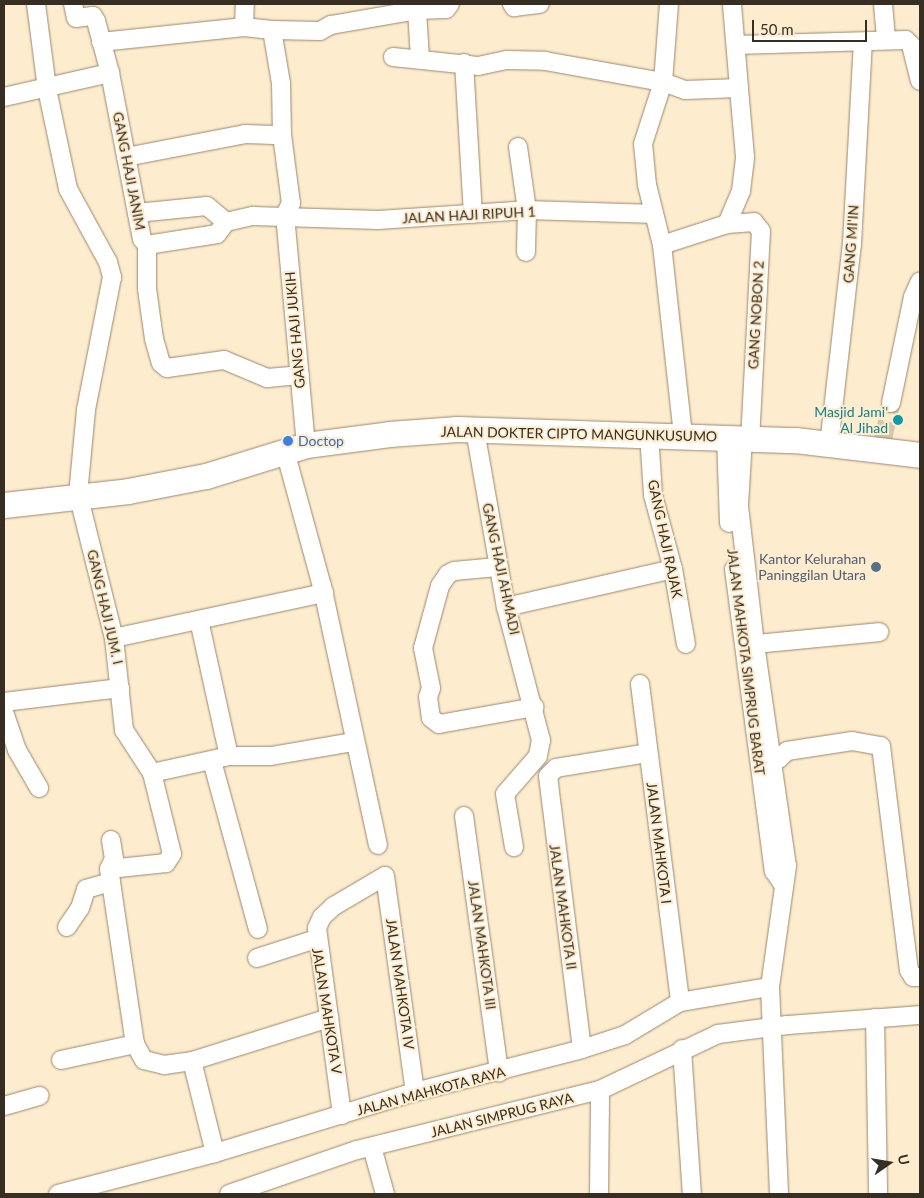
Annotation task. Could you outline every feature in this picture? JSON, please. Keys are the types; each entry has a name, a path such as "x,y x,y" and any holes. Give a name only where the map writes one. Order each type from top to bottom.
{"main road":[{"name":"JALAN DOKTER CIPTO MANGUNKUSUMO","path":"4,504 78,494 128,491 206,476 296,448 389,434 475,430 683,434 829,445 881,446 920,455"}],"street":[{"name":"GANG HAJI JUM. I","path":"36,4 48,89 68,189 108,262 112,277 86,410 78,494 114,638 124,730 152,773 172,850 171,859 166,863 110,876"},
{"name":"GANG HAJI JANIM","path":"73,4 76,18 93,16 96,19 110,73 142,239 147,245 216,234 226,222 252,216 285,215"},
{"path":"244,27 245,4"},
{"path":"101,42 244,27 272,30 320,31 331,25 416,7 446,9 450,4"},
{"path":"512,4 514,7 540,4"},
{"path":"669,4 663,82 643,144 654,214 662,245 683,434"},
{"path":"662,245 727,224 741,191 745,158 732,4"},
{"path":"883,4 886,38"},
{"path":"416,7 420,60"},
{"name":"GANG HAJI JUKIH","path":"272,30 282,83 282,135 291,203 285,215 300,375 296,448 354,742 378,845"},
{"path":"736,45 863,42 886,38 909,42 919,73"},
{"name":"GANG MI'IN","path":"829,445 852,244 863,42"},
{"path":"393,57 478,66 506,60 545,61 663,82 700,92 739,88"},
{"path":"464,64 473,214"},
{"path":"4,97 48,89 110,73"},
{"path":"126,157 245,134 282,135"},
{"path":"518,148 527,210 526,252"},
{"path":"137,213 207,206 226,222"},
{"name":"JALAN HAJI RIPUH 1","path":"285,215 378,220 527,210 654,214"},
{"name":"GANG NOBON 2","path":"727,224 754,222 761,231 740,437"},
{"path":"147,245 147,289 154,338 161,363 167,368 224,360 267,378 300,375"},
{"path":"891,403 913,297 920,281"},
{"name":"GANG HAJI AHMADI","path":"475,430 497,566 506,607 534,707 540,751 506,790 504,799 514,847"},
{"name":"GANG HAJI RAJAK","path":"649,434 653,495 674,569 686,644"},
{"name":"JALAN MAHKOTA SIMPRUG BARAT","path":"740,437 739,506 749,645 787,866 782,883 770,1005 779,1194"},
{"path":"497,566 454,571 448,574 440,586 422,648 431,688 428,697 431,718 440,724 534,707"},
{"path":"506,607 674,569"},
{"path":"114,638 324,593"},
{"path":"199,620 221,759 258,929"},
{"path":"749,645 879,632"},
{"name":"JALAN MAHKOTA I","path":"640,684 680,1002"},
{"path":"4,702 120,688"},
{"path":"4,712 17,750 39,788"},
{"path":"152,773 221,759 271,756 354,742"},
{"path":"769,761 790,763 845,754 866,744 877,745 883,750 909,970 913,977 920,977"},
{"name":"JALAN MAHKOTA II","path":"582,1049 547,783 548,776 556,768 648,752"},
{"name":"JALAN MAHKOTA III","path":"464,816 499,1073"},
{"path":"112,840 114,859 110,876 135,1044 144,1060 164,1065 192,1061 329,1018"},
{"path":"67,927 80,908 86,889 110,876"},
{"name":"JALAN MAHKOTA IV","path":"316,939 322,917 334,906 385,876 415,1092"},
{"name":"JALAN MAHKOTA V","path":"257,958 316,939 342,1114"},
{"name":"JALAN MAHKOTA RAYA","path":"58,1194 214,1153 415,1092 499,1073 582,1049 625,1035 680,1002 770,1005"},
{"path":"770,1005 874,1018 920,1014"},
{"name":"JALAN SIMPRUG RAYA","path":"229,1194 372,1146 600,1090 682,1049 718,1034 770,1005"},
{"path":"874,1018 878,1194"},
{"path":"62,1060 135,1044"},
{"path":"682,1049 692,1194"},
{"path":"192,1061 214,1153"},
{"path":"597,1194 600,1090"},
{"path":"4,1106 40,1096"},
{"path":"372,1146 385,1194"}],"tunnel":[{"path":"883,439 891,403"}],"place":[{"name":"Masjid Jami' Al Jihad","path":"898,420"},
{"name":"Doctop","path":"288,441"},
{"name":"Kantor Kelurahan Paninggilan Utara","path":"876,567"}]}
